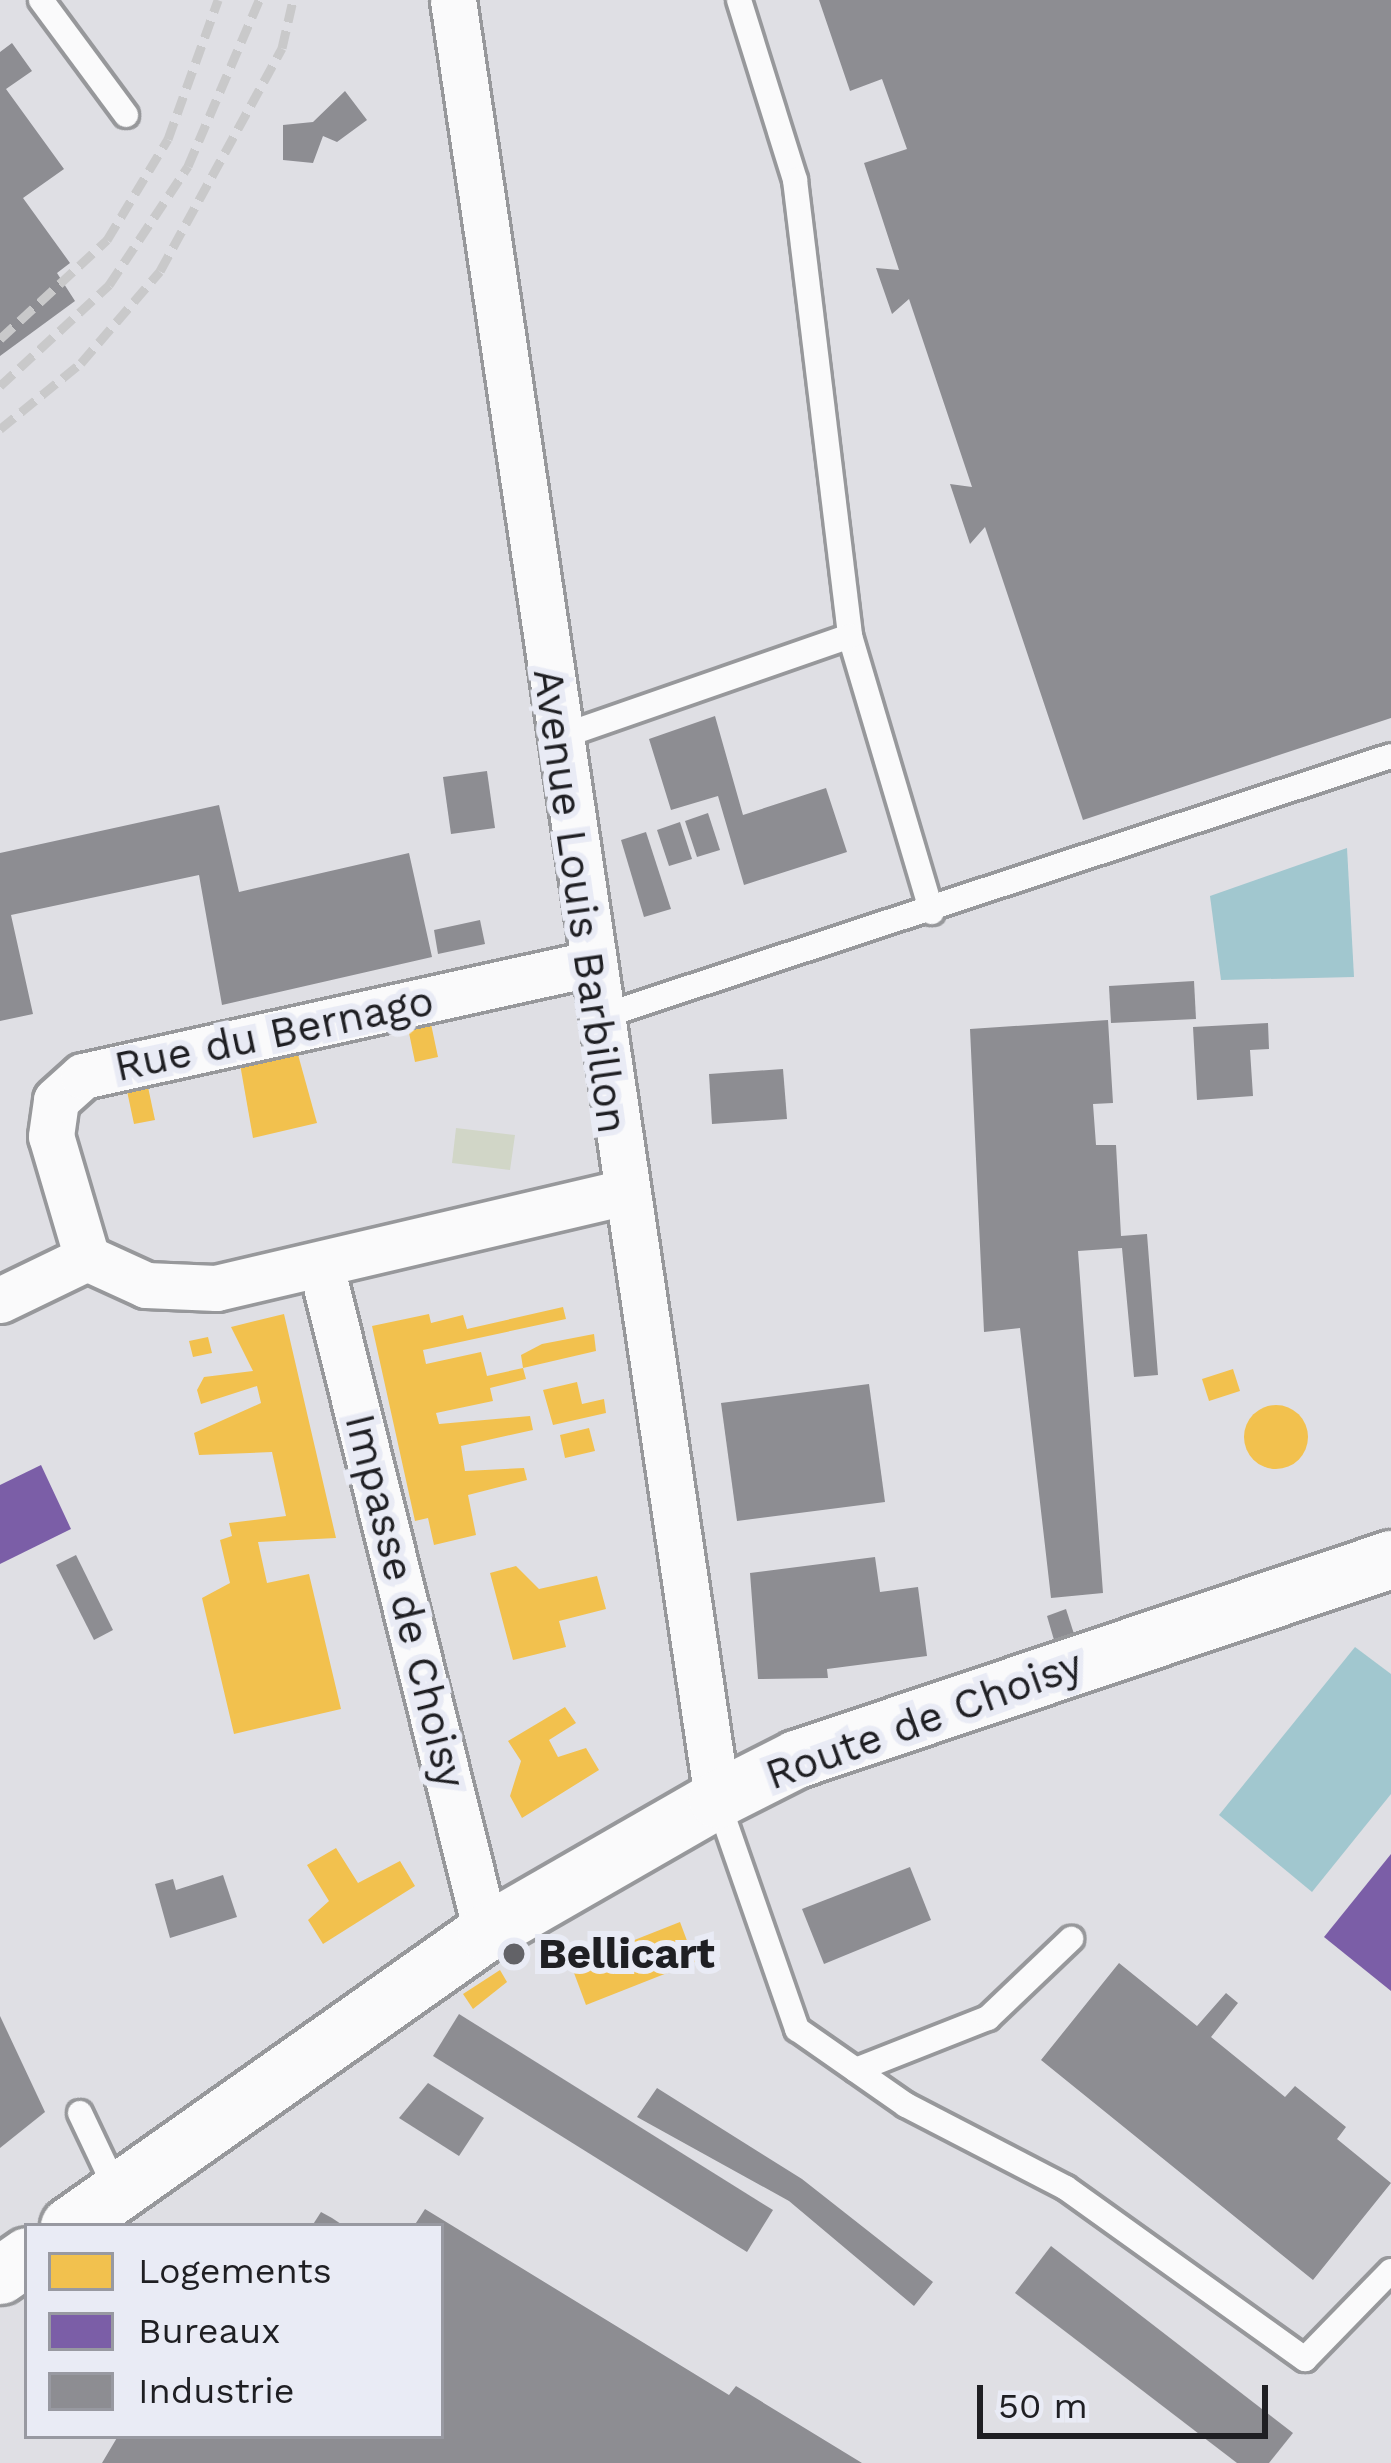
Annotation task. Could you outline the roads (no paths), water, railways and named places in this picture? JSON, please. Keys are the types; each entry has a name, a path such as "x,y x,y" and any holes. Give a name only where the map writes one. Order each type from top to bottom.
{"street":[{"name":"Avenue Louis Barbillon","path":"459,2 620,1193 717,1798"},
{"name":"Rue du Bernago","path":"87,1258 51,1136 56,1100 82,1076 590,964"},
{"path":"0,1300 87,1258 146,1285 216,1288 322,1270 620,1193"},
{"name":"Impasse de Choisy","path":"322,1270 487,1932"},
{"name":"Route de Choisy","path":"72,2223 487,1932 717,1798 796,1759 1391,1559"}],"lane":[{"path":"41,0 126,115"},
{"path":"740,0 795,180 850,636 932,912"},
{"path":"557,737 850,636"},
{"path":"597,1018 932,912 1391,756"},
{"path":"717,1798 797,2029 856,2070 1066,2188 1305,2359 1391,2271"},
{"path":"856,2070 988,2018 1071,1939"},
{"path":"80,2113 117,2191"}],"water":[{"path":"1347,848 1354,977 1221,980 1210,896"},
{"path":"1355,1647 1391,1674 1391,1794 1312,1892 1219,1815"}],"railway":[{"path":"0,339 107,240 168,139 218,0"},
{"path":"0,386 109,285 188,166 259,0"},
{"path":"0,429 81,363 160,271 282,48 293,0"}],"place":[{"name":"Bellicart","path":"514,1954"}]}
